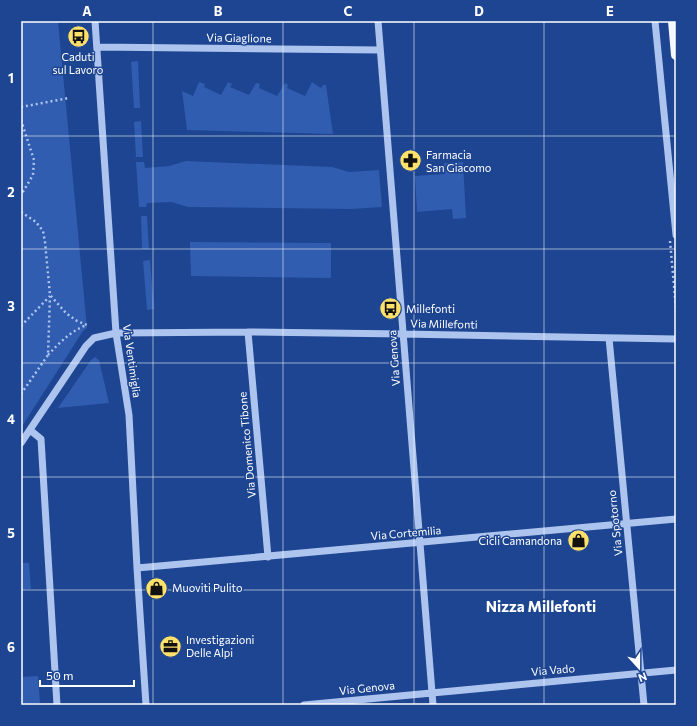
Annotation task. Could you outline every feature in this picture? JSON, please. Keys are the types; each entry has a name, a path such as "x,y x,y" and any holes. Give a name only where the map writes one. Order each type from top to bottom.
{"main road":[{"path":"673,21 676,55"}],"street":[{"name":"Via Ventimiglia","path":"95,21 116,333 129,415 146,705"},
{"name":"Via Genova","path":"378,21 433,705"},
{"path":"655,21 676,235"},
{"name":"Via Giaglione","path":"97,47 380,50"},
{"name":"Via Millefonti","path":"30,430 86,346 94,338 116,333 248,332 676,339"},
{"name":"Via Domenico Tibone","path":"248,332 268,557"},
{"name":"Via Spotorno","path":"608,338 644,705"},
{"path":"21,443 30,430 41,439 57,705"},
{"name":"Via Cortemilia","path":"137,568 676,519"},
{"name":"Via Vado","path":"433,693 676,670"},
{"name":"Via Genova","path":"304,705 433,693"}],"path":[{"path":"21,107 69,98"},
{"path":"21,120 34,160 33,175 21,195"},
{"path":"21,212 36,222 43,231 50,295 48,355"},
{"path":"21,326 50,295"},
{"path":"21,394 48,355 65,337 76,329 87,325 77,321 66,313 50,295"}],"shaded area":[{"path":"21,21 58,21 87,328 83,331 21,428"},
{"path":"138,61 140,108 134,108 131,62"},
{"path":"199,82 205,84 204,87 221,95 228,82 232,84 230,87 249,95 256,83 260,84 259,88 277,96 285,83 288,85 287,88 305,96 312,82 321,88 323,85 326,85 333,134 187,130 182,91 193,96"},
{"path":"141,121 143,157 136,157 134,122"},
{"path":"186,161 332,167 349,172 379,170 382,207 351,209 188,207 171,202 147,203 146,207 139,207 136,162 144,162 145,168 169,166"},
{"path":"463,162 466,218 453,219 452,209 417,212 415,176 445,174 444,163"},
{"path":"141,216 147,216 149,249 142,249"},
{"path":"190,242 331,243 331,278 191,276"},
{"path":"150,260 154,309 147,310 143,261"},
{"path":"95,357 99,360 109,403 58,408 91,360"},
{"path":"21,563 29,563 31,589 21,590"},
{"path":"38,676 40,703 21,704 21,677"}],"place":[{"name":"Caduti sul Lavoro","path":"78,37"},
{"name":"Farmacia San Giacomo","path":"410,161"},
{"name":"Millefonti","path":"391,309"},
{"name":"Cicli Camandona","path":"578,541"},
{"name":"Muoviti Pulito","path":"156,588"},
{"name":"Investigazioni Delle Alpi","path":"170,646"}],"district":[{"name":"Nizza Millefonti","path":"541,607"}]}
